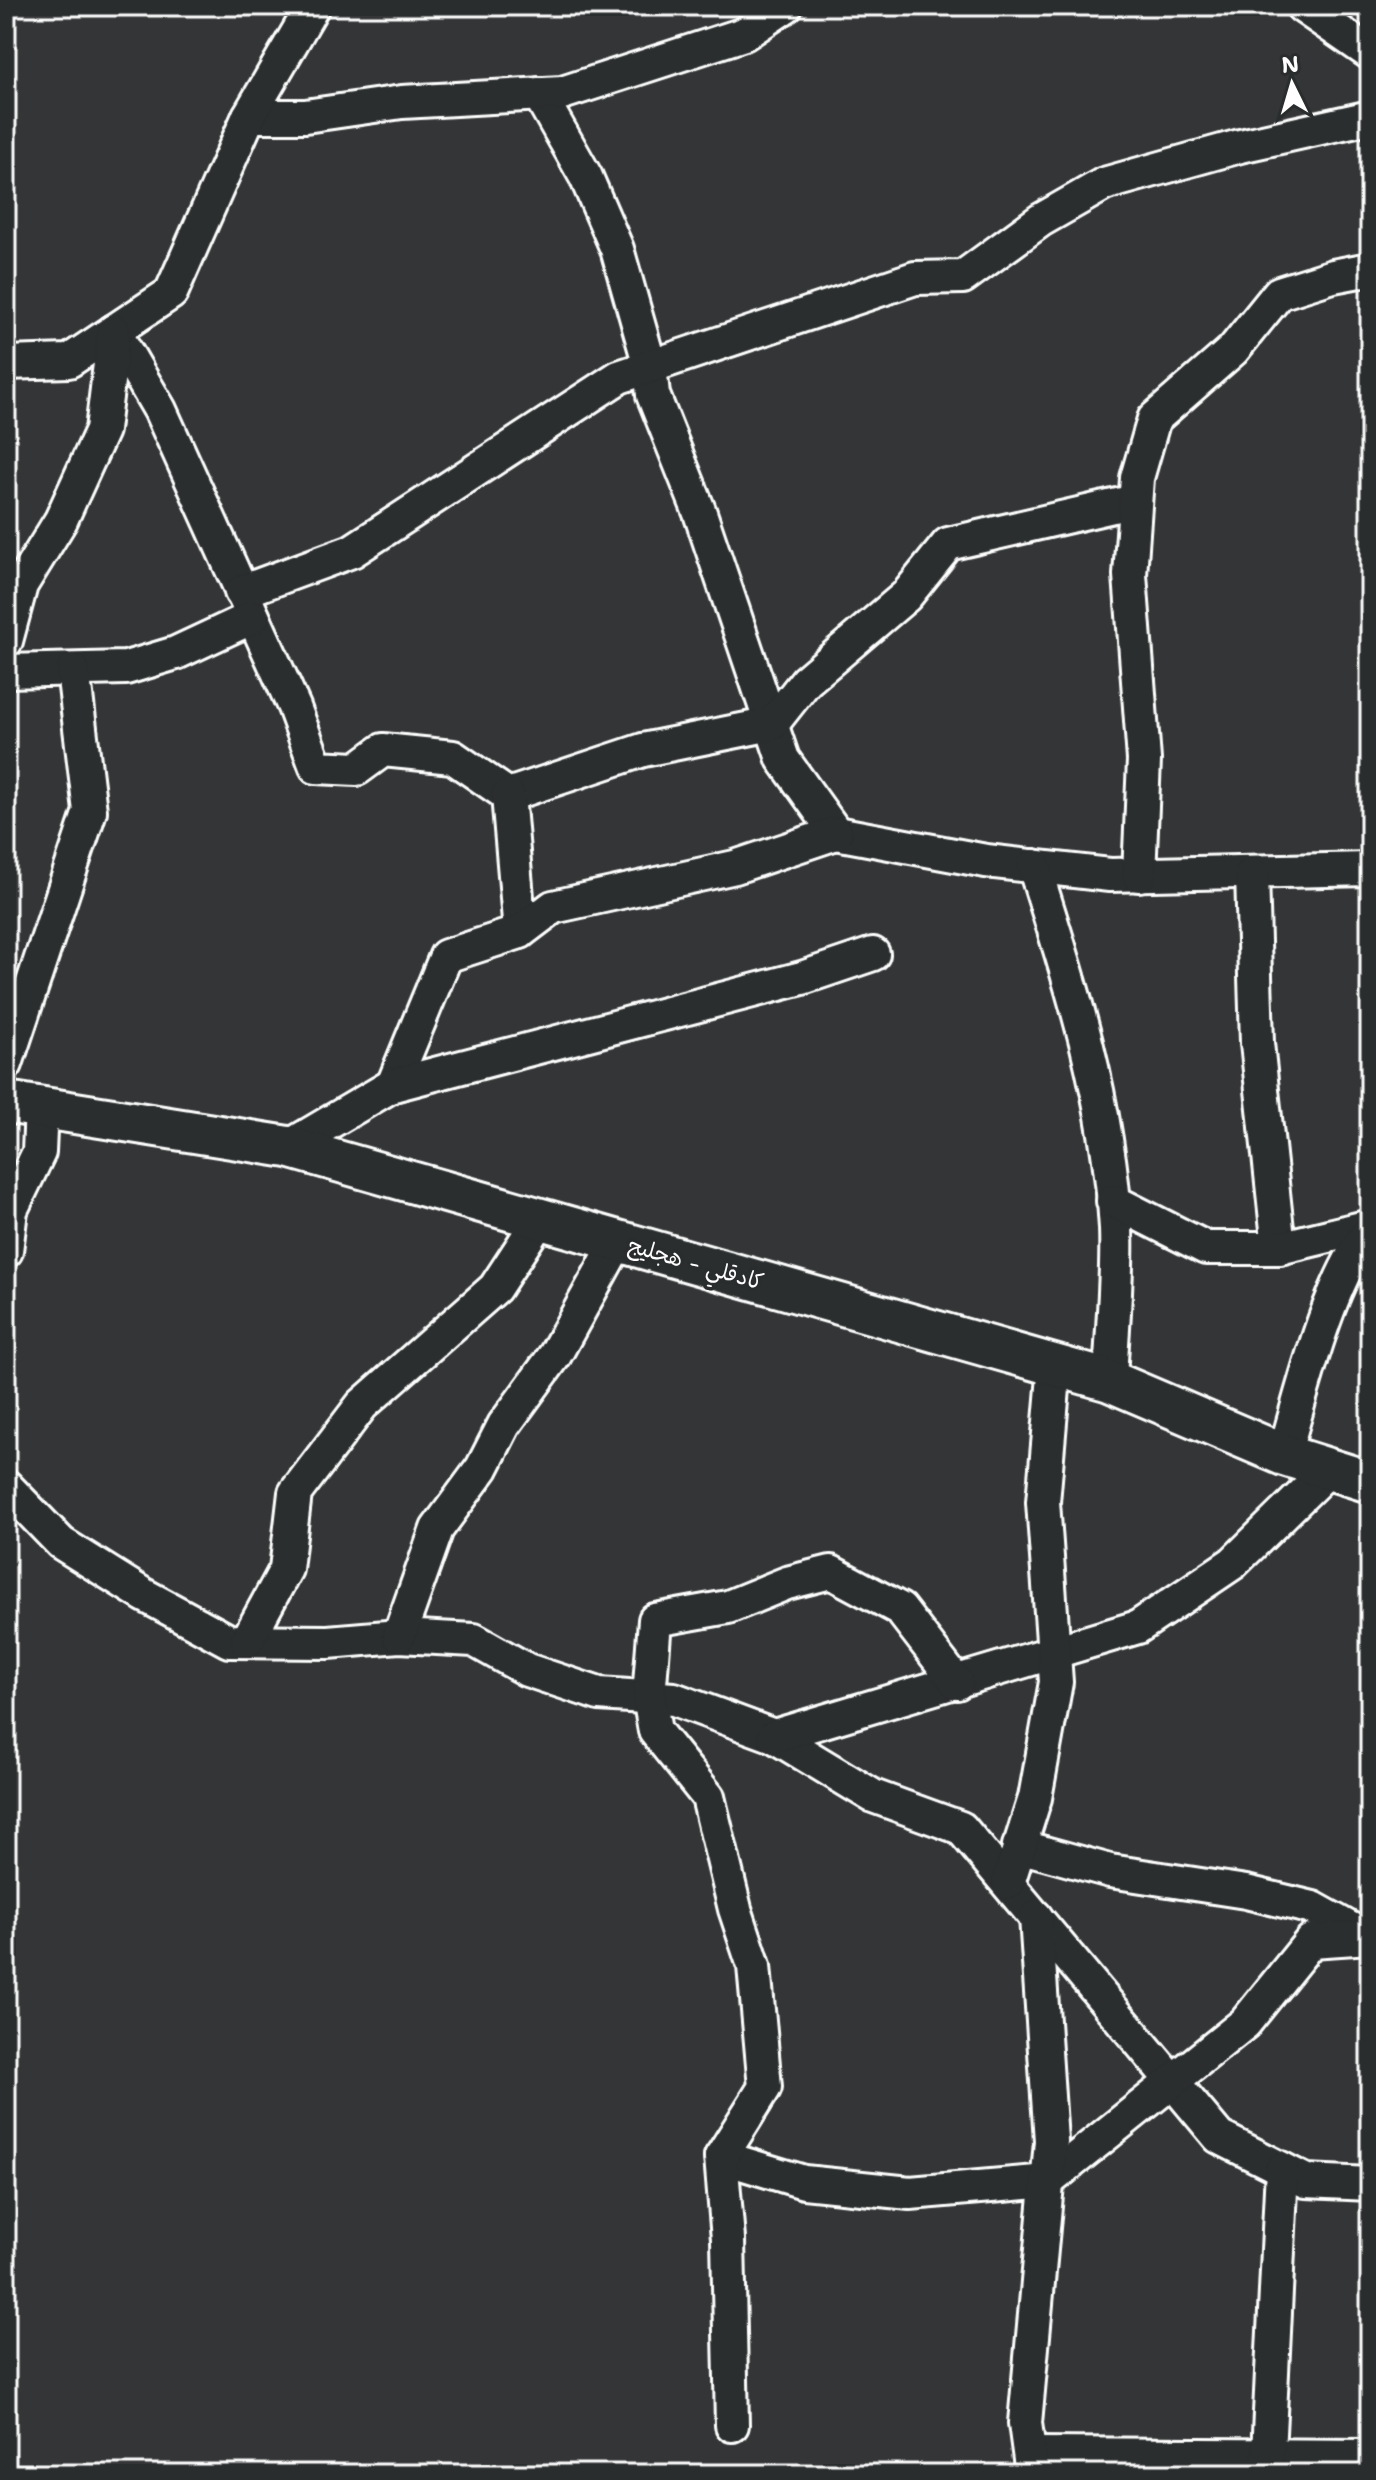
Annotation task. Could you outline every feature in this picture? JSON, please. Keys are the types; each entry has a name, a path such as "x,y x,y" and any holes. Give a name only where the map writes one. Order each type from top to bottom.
{"street":[{"path":"6,363 69,361 171,293 249,116 313,6"},
{"path":"249,116 305,116 402,102 562,93 744,34 786,6"},
{"path":"1302,6 1370,53"},
{"path":"539,94 586,177 617,249 650,366 653,395 700,513 783,759 836,833"},
{"path":"6,671 126,668 176,653 247,605 352,551 619,377 915,278 963,277 1041,220 1104,184 1226,149 1370,117"},
{"path":"1139,875 1144,760 1130,575 1137,478 1154,419 1233,350 1279,293 1333,276 1370,269"},
{"path":"114,331 160,410 316,767 357,769 383,750 453,757 508,795"},
{"path":"6,641 21,585 61,520 102,430 114,331"},
{"path":"508,795 643,750 772,724 806,681 906,596 948,544 1135,501"},
{"path":"6,1064 90,811 73,670"},
{"path":"508,795 520,932"},
{"path":"393,1085 446,956 520,932 553,907 735,867 836,833 1034,866 1139,875 1370,869"},
{"path":"1034,866 1084,1022 1101,1100 1116,1232 1110,1381"},
{"path":"1252,874 1257,1043 1279,1248"},
{"path":"288,1147 393,1085 802,978 873,954"},
{"path":"6,1251 11,1210 39,1152 23,1104"},
{"name":"كادقلي - هجليج","path":"23,1104 288,1147 1110,1381 1284,1455 1370,1482"},
{"path":"1113,1201 1206,1248 1279,1248 1370,1229"},
{"path":"247,1641 286,1569 295,1493 362,1405 495,1288 540,1219"},
{"path":"1284,1455 1313,1356 1355,1249 1370,1229"},
{"path":"399,1636 437,1529 482,1468 504,1425 555,1355 618,1241"},
{"path":"1008,1883 1035,1798 1056,1682 1043,1502 1055,1365"},
{"path":"774,1736 1138,1627 1233,1563 1329,1469"},
{"path":"6,1486 61,1543 144,1595 229,1641 328,1642 399,1636 474,1640 527,1670 599,1694 674,1699 774,1736 873,1796 961,1828 1219,2137 1306,2181 1370,2184"},
{"path":"732,2425 728,2239 721,2157 765,2087 754,1966 735,1909 708,1797 655,1731 649,1697 655,1620 728,1607 787,1583 831,1572 900,1609 957,1683"},
{"path":"1019,1846 1110,1871 1246,1892 1313,1908 1367,1937"},
{"path":"1036,1917 1051,2141 1025,2423 1031,2464 1266,2465 1370,2456"},
{"path":"721,2157 804,2182 910,2193 1048,2181 1245,2023 1311,1941 1367,1937"},
{"path":"1266,2465 1282,2169"}]}
